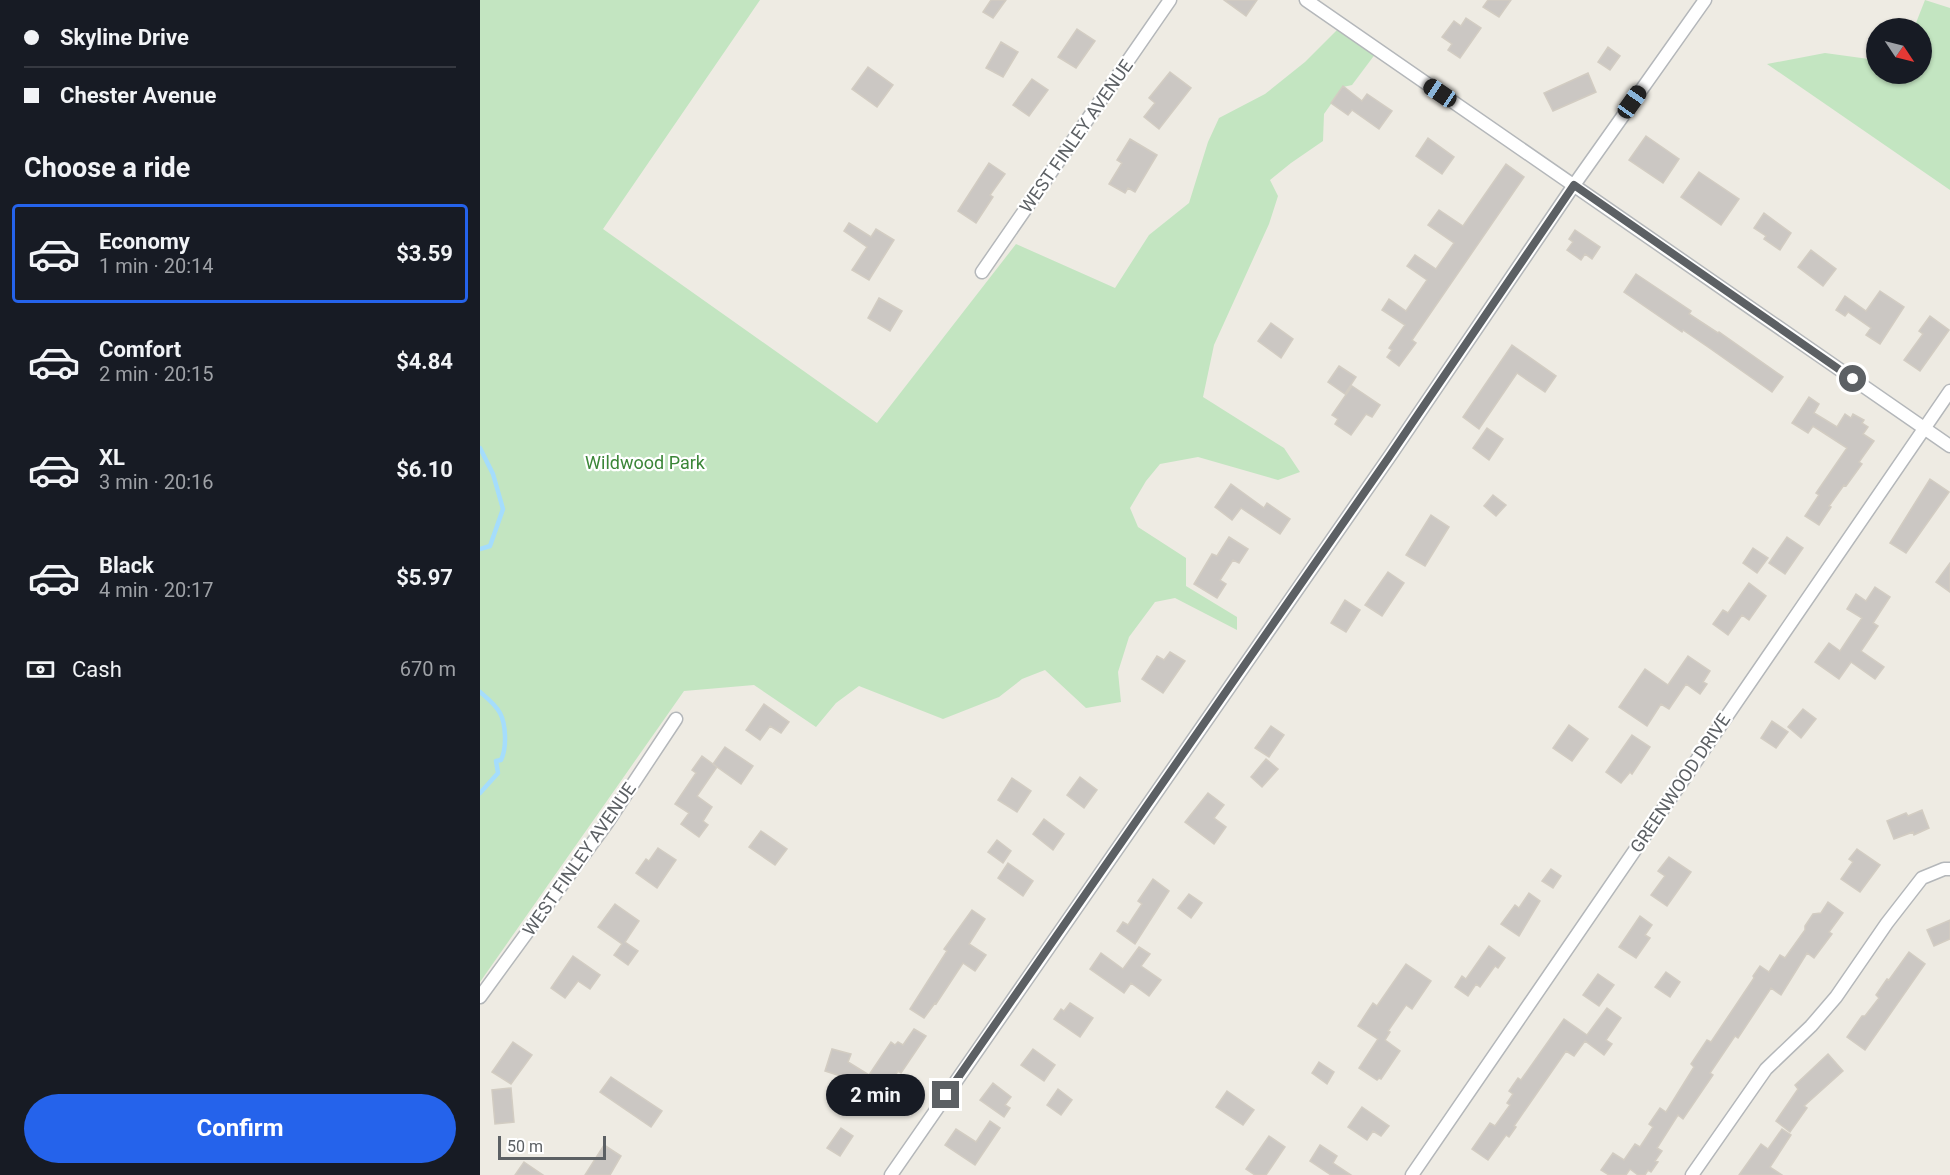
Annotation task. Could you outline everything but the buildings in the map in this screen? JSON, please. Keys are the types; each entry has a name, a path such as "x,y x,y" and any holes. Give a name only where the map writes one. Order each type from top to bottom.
{"street":[{"name":"WEST FINLEY AVENUE","path":"982,272 1170,0"},
{"path":"1306,0 1950,446"},
{"path":"891,1175 1389,457 1574,185 1705,0"},
{"name":"GREENWOOD DRIVE","path":"1412,1175 1950,391"},
{"name":"WEST FINLEY AVENUE","path":"480,998 607,823 676,719"},
{"path":"1692,1175 1766,1069 1811,1026 1836,997 1887,923 1922,878 1944,869 1950,869"}],"green space":[{"name":"Wildwood Park","path":"480,0 760,0 603,229 877,423 1016,244 1115,288 1149,235 1189,203 1208,142 1219,118 1265,94 1305,62 1338,29 1376,53 1352,85 1343,87 1324,114 1323,141 1270,180 1278,196 1269,224 1214,345 1203,397 1284,448 1300,472 1278,480 1198,457 1160,464 1146,481 1130,508 1138,527 1186,558 1186,586 1237,617 1237,630 1175,598 1155,602 1129,637 1118,672 1121,702 1086,708 1045,670 1022,679 999,697 943,719 859,686 836,703 816,727 754,685 684,691 480,982"},
{"path":"1925,0 1950,8 1950,190 1767,64 1825,53 1866,59 1866,84 1932,84 1932,18 1918,18"}],"waterway":[{"path":"480,448 493,474 503,509 490,546 480,549"},
{"path":"480,692 500,713 505,736 503,755 501,760 496,761 498,773 480,793"}],"route":[{"path":"946,1095 1389,457 1574,185 1853,379"}]}
